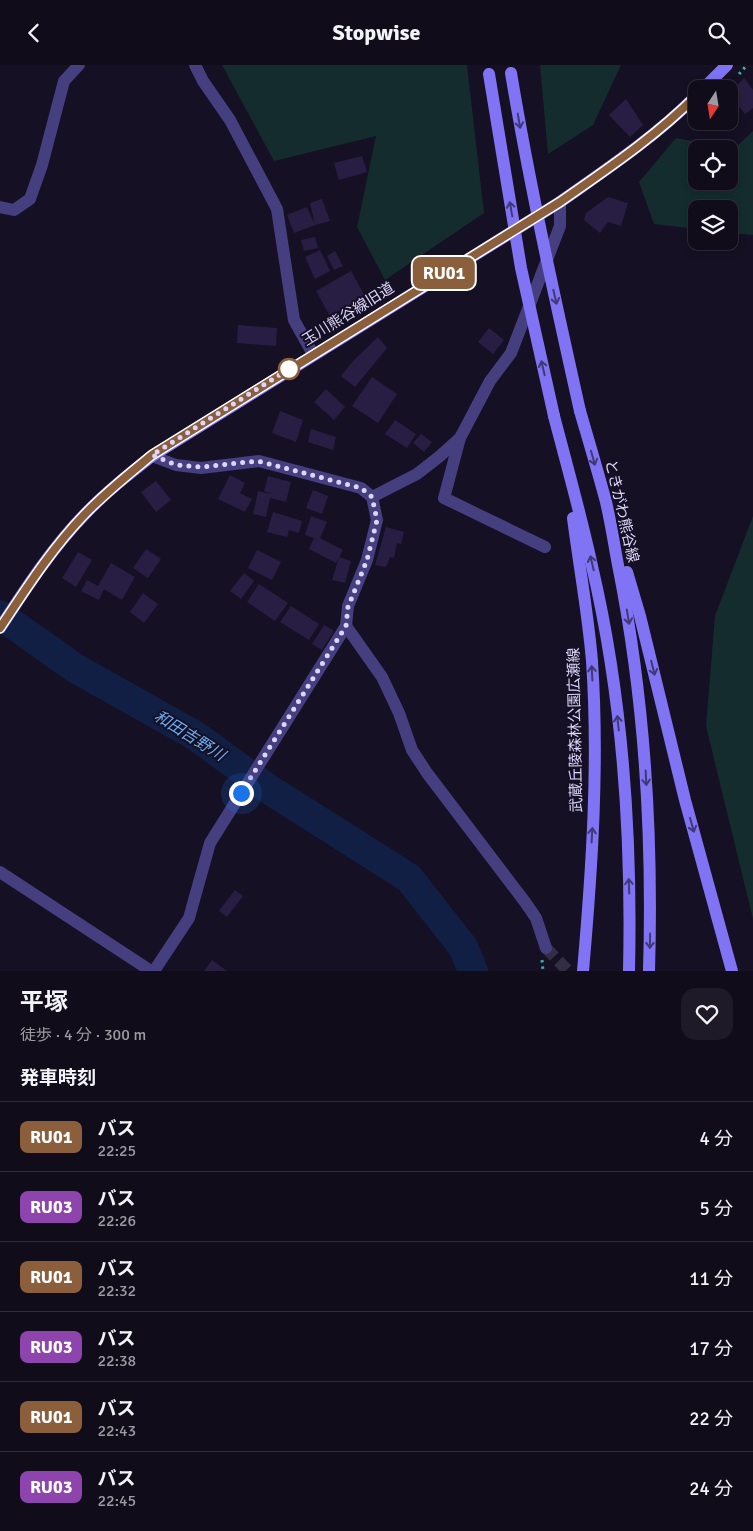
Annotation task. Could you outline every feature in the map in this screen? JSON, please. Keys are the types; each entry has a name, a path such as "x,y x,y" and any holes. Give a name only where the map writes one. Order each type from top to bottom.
{"main road":[{"path":"712,80 727,65"},
{"path":"489,69 522,268 554,416 592,567 605,631 617,708 623,762 626,820 629,970"},
{"name":"ときがわ熊谷線","path":"510,69 544,253 580,411 606,503 624,591 636,667 648,817 649,970"},
{"name":"玉川熊谷線旧道","path":"0,628 57,546 85,514 113,487 152,455 560,202 625,157 673,119 688,104"},
{"name":"武蔵丘陵森林公園広瀬線","path":"565,459 592,659 595,756 583,971"},
{"path":"606,503 640,616 685,800 732,971"}],"street":[{"path":"0,207 14,211 30,199 42,165 64,81 79,65"},
{"path":"195,65 203,81 230,120 277,209 294,319 313,354"},
{"path":"545,547 444,498 460,438 490,381 512,353 560,226 560,202"},
{"path":"372,497 416,474 440,457 460,438"},
{"path":"0,872 152,971 189,918 210,843 346,626 348,607 367,560 377,520 372,497 361,488 258,461 201,467 176,465 152,455"},
{"path":"346,626 382,677 399,713 412,750 427,773 526,902 536,918 546,948"}],"green space":[{"path":"222,65 467,65 484,213 385,280 357,227 376,136 274,161"},
{"path":"540,65 621,65 593,125 548,154"},
{"path":"753,131 753,235 738,234 738,200 688,200 688,228 654,224 639,182 676,138 688,140 688,190 738,190 738,145"},
{"path":"753,516 753,919 706,726 715,616"}],"building":[{"path":"744,78 753,90 753,108 745,114 738,105 738,84"},
{"path":"626,99 643,125 630,137 609,115"},
{"path":"362,156 367,172 339,180 334,163"},
{"path":"608,197 628,203 621,226 608,222 600,233 584,220 586,213"},
{"path":"322,199 330,221 315,225 310,203"},
{"path":"307,207 315,225 294,233 287,215"},
{"path":"315,237 318,248 304,251 301,240"},
{"path":"320,250 330,271 315,279 305,257"},
{"path":"335,251 343,266 334,270 327,256"},
{"path":"351,271 365,296 330,316 316,291"},
{"path":"238,325 277,328 276,346 237,343"},
{"path":"489,328 504,340 493,354 478,342"},
{"path":"378,337 387,348 355,387 341,376 354,360"},
{"path":"372,377 397,394 378,423 352,406"},
{"path":"326,389 345,407 334,420 314,402"},
{"path":"280,411 303,420 296,442 272,433"},
{"path":"395,420 416,434 407,448 385,434"},
{"path":"311,429 336,437 333,450 308,442"},
{"path":"421,434 432,442 424,452 413,443"},
{"path":"230,475 245,483 240,493 252,499 245,512 218,499"},
{"path":"268,476 291,482 286,502 270,498 266,517 253,514 258,491 271,494 264,491"},
{"path":"156,481 171,500 156,512 141,492"},
{"path":"313,490 328,496 322,514 306,508"},
{"path":"273,512 302,521 299,533 289,530 287,537 267,532"},
{"path":"311,516 327,522 320,538 343,550 336,563 309,549 314,538 305,535"},
{"path":"386,527 404,532 401,544 397,543 394,558 390,557 386,567 375,565"},
{"path":"146,549 161,559 148,578 133,568"},
{"path":"257,550 281,562 272,580 248,568"},
{"path":"78,552 92,560 76,587 62,578"},
{"path":"339,557 351,561 345,583 332,580"},
{"path":"111,563 135,577 122,600 104,589 99,600 81,591 87,580 98,586"},
{"path":"244,573 254,581 241,599 230,591"},
{"path":"259,584 288,603 275,621 247,602"},
{"path":"143,593 158,604 144,623 130,612"},
{"path":"291,606 319,624 309,640 280,622"},
{"path":"324,625 334,631 322,650 312,644"},
{"path":"235,890 243,896 227,917 219,911"},
{"path":"212,960 227,971 204,971"}],"waterway":[{"name":"和田吉野川","path":"0,615 75,668 196,736 270,790 409,878 463,947 473,971"}],"tunnel":[{"path":"546,948 568,971"}],"bus line":[{"name":"RU01","path":"0,628 57,546 85,514 113,487 152,455 560,202 625,157 673,119 688,104"}],"route":[{"path":"241,793 346,626 348,607 367,560 377,520 372,497 361,488 258,461 201,467 176,465 152,455 297,364 289,369"}]}
